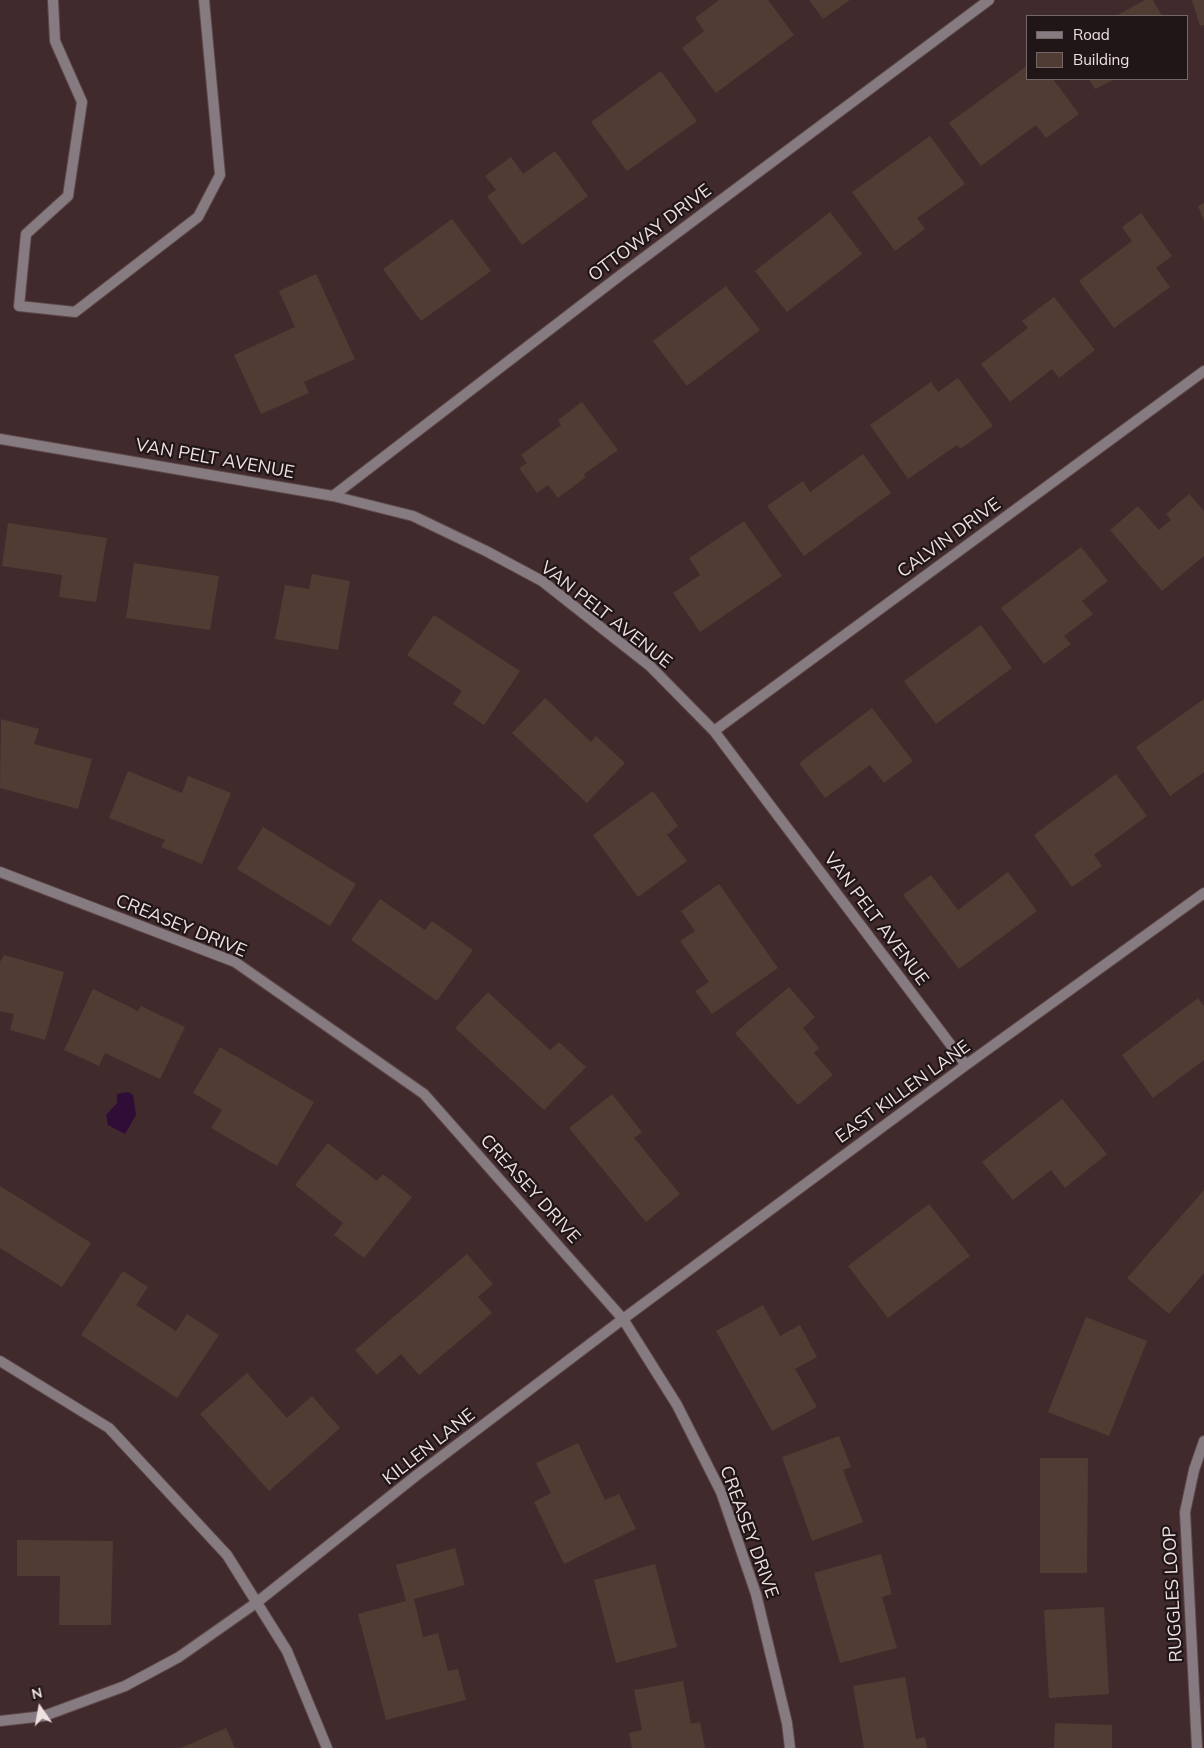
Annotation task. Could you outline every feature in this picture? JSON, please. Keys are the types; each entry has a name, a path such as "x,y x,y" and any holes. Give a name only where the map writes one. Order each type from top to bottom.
{"street":[{"path":"53,0 56,40 82,102 68,196 26,234 19,306 75,312 198,217 220,175 204,0"},
{"name":"OTTOWAY DRIVE","path":"332,496 622,274 989,0"},
{"name":"CALVIN DRIVE","path":"714,731 1204,371"},
{"name":"VAN PELT AVENUE","path":"0,439 332,496 413,516 486,551 542,581 650,666 714,731 966,1065"},
{"name":"CREASEY DRIVE","path":"0,872 235,962 424,1094 623,1319 677,1405 721,1492 756,1594 787,1723 790,1748"},
{"name":"EAST KILLEN LANE","path":"623,1319 966,1065 1204,894"},
{"name":"KILLEN LANE","path":"0,1721 44,1716 125,1686 180,1657 256,1603 410,1481 623,1319"},
{"path":"0,1361 109,1428 227,1555 287,1651 327,1748"},
{"name":"RUGGLES LOOP","path":"1197,1748 1185,1512 1194,1470 1204,1441"}],"shaded area":[{"path":"128,1092 133,1095 136,1115 125,1134 108,1125 106,1115 117,1103 117,1094"}],"building":[{"path":"719,0 768,0 794,35 716,93 682,48 704,31 695,18"},
{"path":"809,0 850,0 823,19"},
{"path":"1145,0 1153,0 1161,15 1118,15"},
{"path":"1192,0 1204,0 1204,25 1200,26"},
{"path":"1026,66 1026,80 1054,80 1079,114 1046,138 1036,125 981,166 949,123"},
{"path":"661,71 697,121 627,171 591,122"},
{"path":"1090,80 1113,80 1095,89"},
{"path":"930,136 965,184 917,218 925,229 895,251 852,192"},
{"path":"555,151 588,196 522,245 487,196 496,190 485,176 511,157 523,174"},
{"path":"1204,203 1204,221 1198,206"},
{"path":"830,212 862,254 787,312 755,271"},
{"path":"1141,213 1172,256 1156,268 1170,287 1114,328 1079,281 1132,241 1122,227"},
{"path":"452,219 491,271 421,321 383,269"},
{"path":"316,274 355,359 304,382 309,393 261,414 234,355 295,327 279,291"},
{"path":"726,286 760,330 687,386 653,341"},
{"path":"1054,297 1095,350 1059,378 1052,369 1010,402 981,364 1028,328 1022,321"},
{"path":"958,378 993,426 960,449 957,445 908,479 870,425 931,382 938,392"},
{"path":"582,402 618,450 584,474 586,477 558,498 548,485 537,493 519,468 527,463 521,455 561,425 558,420"},
{"path":"863,454 891,493 804,556 767,506 803,481 810,492"},
{"path":"1189,494 1204,511 1204,556 1162,591 1110,530 1138,506 1159,530 1171,520 1166,514"},
{"path":"744,521 782,576 700,632 673,593 700,575 689,558"},
{"path":"8,523 107,538 96,602 59,597 62,575 2,566"},
{"path":"1081,547 1108,581 1082,601 1093,614 1064,636 1071,644 1044,664 1001,608"},
{"path":"134,563 219,576 210,630 126,618"},
{"path":"312,574 350,581 338,650 275,639 285,585 309,589"},
{"path":"434,615 520,671 484,725 453,704 462,691 407,655"},
{"path":"981,625 1012,668 936,724 904,681"},
{"path":"545,698 591,742 596,736 625,763 587,803 512,733"},
{"path":"1204,699 1204,772 1170,796 1136,747"},
{"path":"872,708 913,761 884,783 870,765 825,798 799,763"},
{"path":"1,719 39,729 34,744 92,759 78,809 0,788"},
{"path":"128,771 182,793 188,776 231,793 202,864 161,847 165,840 109,818"},
{"path":"1116,774 1147,816 1094,855 1102,866 1072,887 1034,835"},
{"path":"653,791 678,826 667,835 687,861 638,897 593,835"},
{"path":"263,827 356,884 330,926 237,869"},
{"path":"1008,872 1037,911 959,969 903,895 931,875 958,910"},
{"path":"719,884 778,968 712,1014 695,991 709,982 680,941 695,931 681,911"},
{"path":"380,899 425,930 432,921 473,950 437,1001 351,940"},
{"path":"4,955 64,972 45,1040 10,1030 14,1014 0,1011 0,962"},
{"path":"789,987 815,1017 803,1028 819,1048 814,1053 833,1075 798,1105 735,1033"},
{"path":"93,989 138,1011 141,1006 185,1027 160,1079 105,1053 99,1066 64,1050"},
{"path":"488,992 550,1050 559,1042 586,1067 544,1110 455,1028"},
{"path":"1198,998 1204,1006 1204,1060 1153,1098 1122,1055"},
{"path":"220,1047 314,1102 277,1166 211,1128 222,1110 193,1093"},
{"path":"612,1094 642,1132 634,1138 680,1194 646,1222 569,1128"},
{"path":"1062,1099 1107,1154 1065,1188 1051,1170 1013,1200 982,1162"},
{"path":"328,1143 377,1181 383,1174 412,1197 364,1258 334,1235 343,1223 295,1185"},
{"path":"0,1186 91,1243 62,1287 0,1248"},
{"path":"1204,1190 1204,1273 1169,1314 1127,1278"},
{"path":"929,1204 970,1256 888,1318 848,1266"},
{"path":"467,1254 493,1284 478,1297 492,1313 419,1375 401,1354 377,1375 355,1350"},
{"path":"123,1271 148,1287 136,1305 176,1331 187,1314 219,1335 177,1398 81,1335"},
{"path":"763,1305 780,1336 800,1325 817,1357 795,1369 817,1407 772,1431 716,1331"},
{"path":"1086,1317 1147,1341 1109,1436 1048,1412"},
{"path":"247,1373 287,1418 312,1396 340,1428 269,1491 200,1414"},
{"path":"839,1436 851,1467 843,1470 863,1522 812,1541 782,1457"},
{"path":"578,1443 605,1500 619,1494 636,1529 564,1564 534,1502 551,1493 536,1463"},
{"path":"1040,1458 1088,1458 1087,1573 1040,1573"},
{"path":"17,1540 113,1541 111,1625 59,1625 60,1576 17,1576"},
{"path":"455,1548 465,1585 414,1599 423,1637 438,1633 448,1671 458,1669 466,1700 386,1720 358,1614 406,1601 396,1565"},
{"path":"881,1554 892,1594 882,1597 897,1648 840,1663 814,1573"},
{"path":"655,1564 677,1647 616,1663 594,1580"},
{"path":"1104,1607 1109,1694 1049,1698 1044,1610"},
{"path":"905,1677 916,1739 925,1737 927,1748 864,1748 853,1686"},
{"path":"683,1681 691,1724 700,1722 705,1748 632,1748 629,1733 642,1730 634,1690"},
{"path":"1055,1723 1112,1725 1112,1748 1054,1748"},
{"path":"226,1728 235,1748 181,1748"}]}
